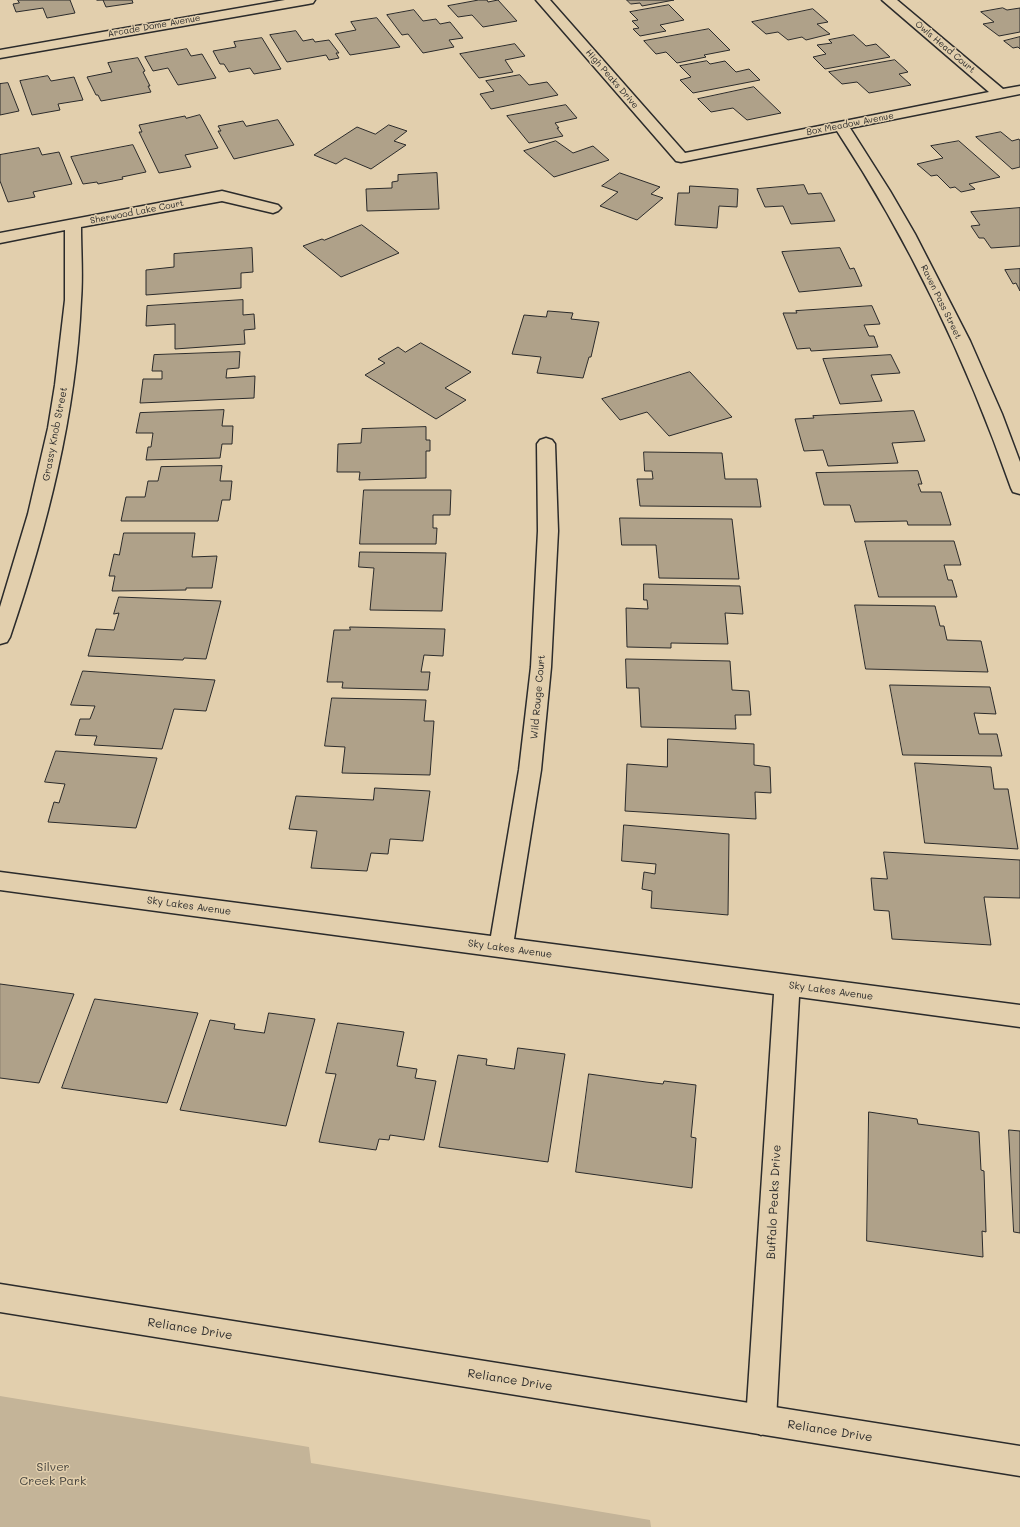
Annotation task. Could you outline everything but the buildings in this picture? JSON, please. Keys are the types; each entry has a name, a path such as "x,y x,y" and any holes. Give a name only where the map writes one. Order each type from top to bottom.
{"street":[{"name":"Arcade Dome Avenue","path":"0,54 308,0"},
{"name":"High Peaks Drive","path":"543,0 681,158"},
{"name":"Owls Head Court","path":"889,0 1000,94"},
{"name":"Box Meadow Avenue","path":"681,158 1020,90"},
{"name":"Raven Pass Street","path":"841,126 888,200 929,274 963,346 1020,488"},
{"name":"Sherwood Lake Court","path":"0,238 222,196 273,208"},
{"name":"Grassy Knob Street","path":"0,637 15,595 45,484 64,386 73,300 73,224"},
{"name":"Wild Rouge Court","path":"501,947 530,770 541,666 548,531 546,444"},
{"name":"Sky Lakes Avenue","path":"0,881 1020,1016"},
{"name":"Buffalo Peaks Drive","path":"761,1420 787,985"},
{"name":"Reliance Drive","path":"0,1298 1020,1461"}],"green space":[{"name":"Silver Creek Park","path":"0,1396 309,1447 311,1463 650,1520 651,1527 0,1527"}]}
